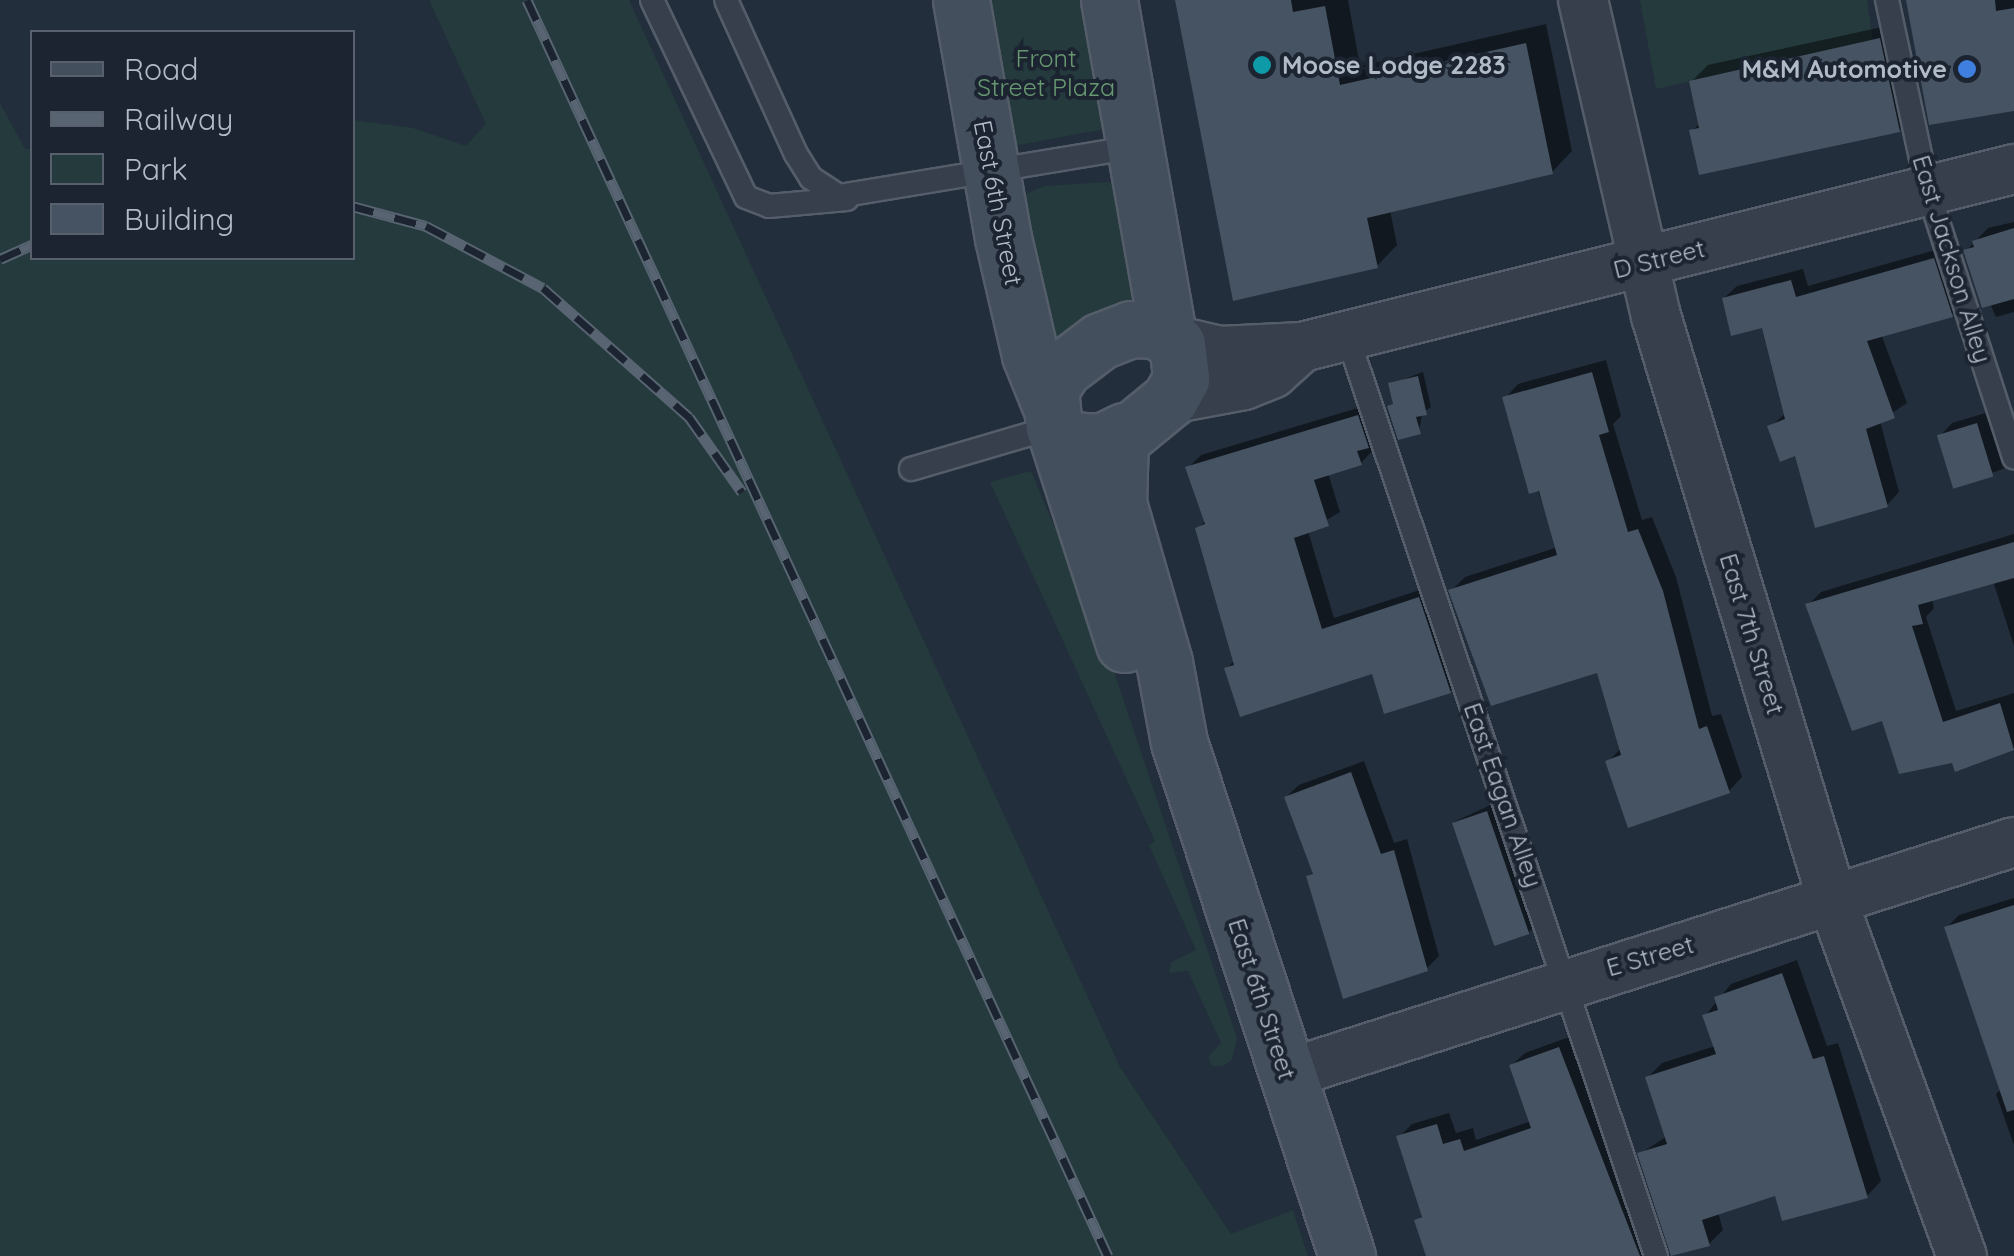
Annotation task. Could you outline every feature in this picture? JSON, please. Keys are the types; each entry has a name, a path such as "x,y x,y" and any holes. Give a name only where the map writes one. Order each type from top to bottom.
{"street":[{"name":"East 6th Street","path":"962,0 1026,340 1134,670 1179,742"},
{"path":"1109,0 1170,337 1182,372 1170,399 1124,431 1081,443 1051,414 1063,370 1100,342 1131,329 1170,337"},
{"name":"East 7th Street","path":"1583,0 1644,263 1833,902 1962,1256"},
{"name":"D Street","path":"1170,337 1220,351 1325,341 2014,168"},
{"name":"D Street","path":"1170,399 1244,385 1273,373 1325,341"},
{"name":"East 6th Street","path":"1124,431 1114,485 1164,662 1179,742 1347,1256"},
{"name":"E Street","path":"1286,1074 1566,981 1833,902 2014,842"}],"lane":[{"path":"652,0 746,197 783,206 860,197 1134,147"},
{"path":"726,0 804,168 830,192 860,197"},
{"name":"East Jackson Alley","path":"1887,0 1928,191 2014,457"},
{"name":"East Eagan Alley","path":"1325,341 1566,981 1656,1256"},
{"path":"911,468 1051,414"}],"green space":[{"path":"429,0 629,0 1120,1067 1231,1234 1293,1210 1308,1256 0,1256 0,103 25,149 30,149 30,260 355,260 355,120 413,128 466,146 486,124"},
{"name":"Front Street Plaza","path":"975,0 1095,0 1105,129 1013,146"},
{"path":"1640,0 1867,0 1873,41 1656,89"},
{"path":"1108,182 1116,185 1150,297 1059,357 1010,201 1044,186"},
{"path":"1031,471 1055,528 1065,526 1237,1038 1232,1060 1223,1066 1212,1066 1208,1057 1221,1043 1188,971 1169,973 1171,962 1196,950 1149,845 1155,841 990,482"}],"building":[{"path":"1175,0 1291,0 1293,12 1325,6 1340,85 1526,43 1553,174 1367,218 1378,268 1233,301"},
{"name":"M&M Automotive","path":"1906,0 1995,0 1996,11 2014,8 2014,111 1929,125"},
{"path":"1880,38 1900,132 1699,175 1689,130 1699,128 1689,81"},
{"path":"2014,228 2014,299 1982,308 1963,250 1974,247 1972,241"},
{"path":"1934,258 1953,317 1867,341 1895,418 1866,429 1888,507 1815,528 1795,456 1780,462 1767,426 1785,419 1762,328 1731,336 1722,298 1791,280 1796,297"},
{"path":"1592,372 1609,432 1599,435 1628,532 1638,529 1663,591 1699,729 1707,726 1730,793 1628,828 1605,761 1621,755 1597,673 1491,706 1448,590 1557,555 1539,491 1529,494 1502,397"},
{"path":"1418,376 1427,415 1416,417 1421,434 1398,440 1387,406 1393,404 1388,383"},
{"path":"1358,415 1369,448 1357,451 1362,465 1314,480 1329,526 1294,538 1322,629 1419,597 1451,693 1384,714 1372,674 1240,717 1224,668 1234,665 1195,528 1205,524 1185,467"},
{"path":"1977,423 1993,477 1953,489 1937,435"},
{"path":"2014,542 2014,578 1918,605 1923,624 1912,626 1943,722 2000,703 2014,750 1955,772 1952,763 1899,774 1882,721 1852,731 1805,604"},
{"path":"1351,772 1381,854 1394,850 1428,971 1343,999 1306,876 1313,874 1284,797"},
{"path":"1487,811 1529,934 1494,946 1452,823"},
{"path":"2014,905 2014,1110 2007,1112 1944,927"},
{"path":"1782,973 1813,1059 1824,1056 1868,1198 1782,1221 1775,1196 1702,1220 1710,1246 1671,1256 1637,1153 1667,1144 1645,1077 1716,1054 1702,1015 1718,1010 1714,997"},
{"path":"1559,1047 1640,1256 1426,1256 1414,1220 1422,1217 1396,1136 1437,1124 1443,1144 1460,1139 1464,1151 1531,1128 1509,1065"}],"railway":[{"path":"527,0 1108,1256"},
{"path":"355,207 426,226 543,288 689,417 742,492"},
{"path":"0,259 30,246"}],"place":[{"name":"Moose Lodge 2283","path":"1262,65"},
{"name":"M&M Automotive","path":"1967,69"}]}
